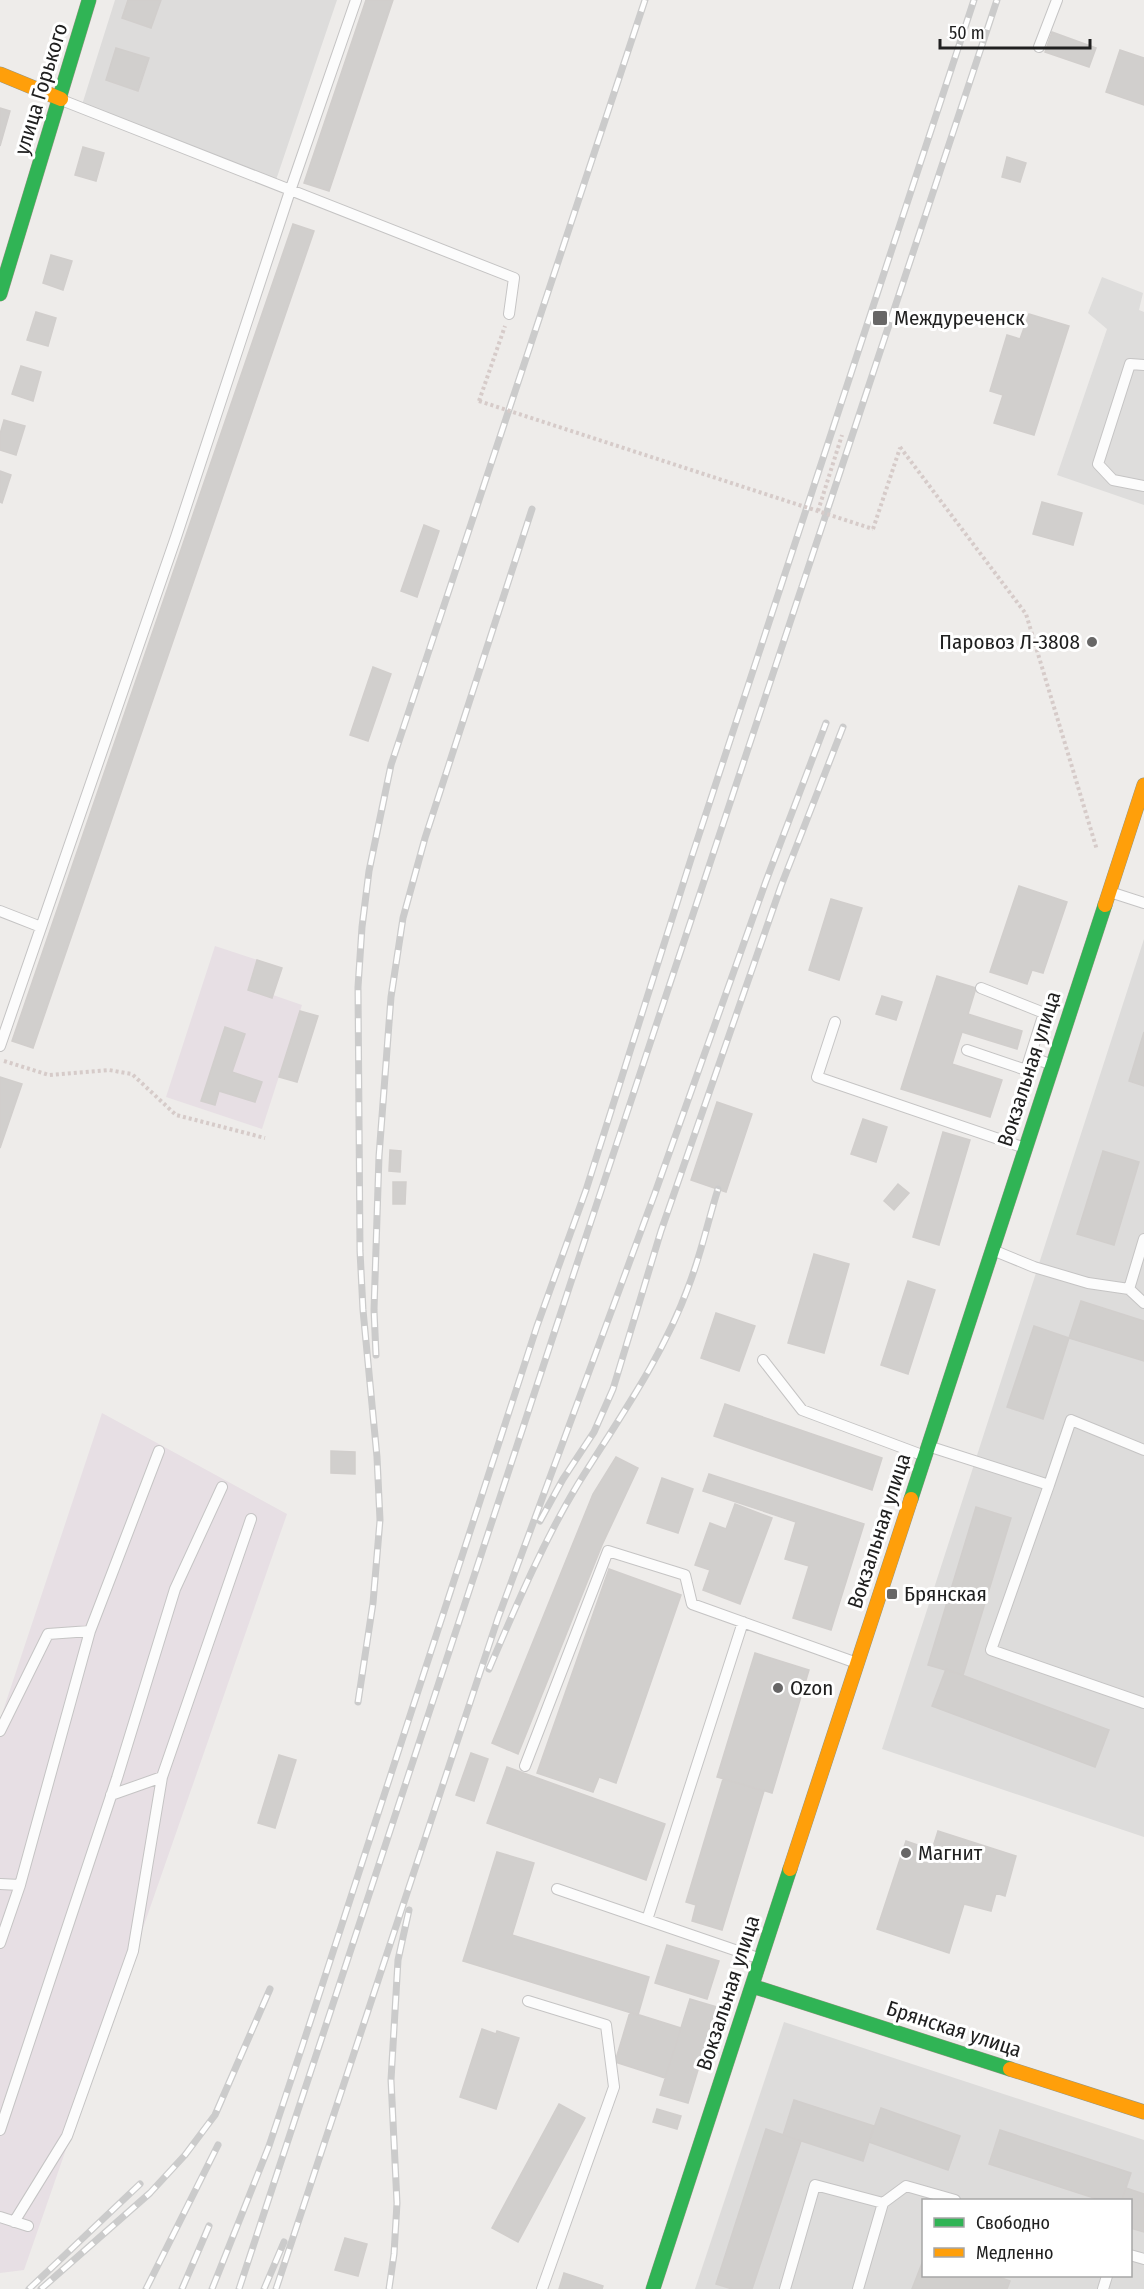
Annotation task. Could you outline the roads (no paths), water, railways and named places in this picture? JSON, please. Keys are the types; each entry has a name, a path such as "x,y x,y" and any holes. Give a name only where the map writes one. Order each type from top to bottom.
{"main road":[{"name":"улица Горького","path":"0,294 89,0"},
{"path":"0,74 60,99"},
{"name":"Вокзальная улица","path":"653,2289 1144,785"},
{"name":"Брянская улица","path":"752,1986 1144,2112"}],"lane":[{"path":"0,1046 176,537 290,191 356,0"},
{"path":"1039,47 1057,0"},
{"path":"60,99 514,278 509,314"},
{"path":"1144,365 1130,364 1098,464 1113,480 1144,486"},
{"path":"1109,892 1144,903"},
{"path":"0,911 41,927"},
{"path":"967,1050 1026,1070 1044,1013 981,988"},
{"path":"835,1022 817,1077 1025,1148"},
{"path":"1030,1057 1053,1065"},
{"path":"1129,1289 1144,1239"},
{"path":"992,1250 1088,1283 1129,1289 1144,1303"},
{"path":"763,1360 802,1410 927,1451 1049,1485"},
{"path":"1144,1450 1071,1420 992,1650 1144,1702"},
{"path":"0,1943 20,1885 90,1632 159,1451"},
{"path":"0,2130 111,1795 175,1589 222,1487"},
{"path":"14,2222 67,2136 133,1951 162,1777 251,1519"},
{"path":"525,1766 608,1551 685,1575 692,1604 858,1663"},
{"path":"647,1920 743,1622"},
{"path":"0,1731 48,1634 90,1632"},
{"path":"111,1795 162,1777"},
{"path":"0,1884 20,1885"},
{"path":"557,1889 761,1959"},
{"path":"528,2001 606,2025 614,2087 542,2289"},
{"path":"785,2289 815,2185 883,2203"},
{"path":"858,2289 883,2203 906,2186 952,2199"},
{"path":"0,2217 28,2226"}],"railway":[{"path":"358,1702 373,1603 380,1520 360,1251 358,987 369,871 391,765 645,0"},
{"path":"212,2289 269,2146 302,2047 537,1326 586,1190 691,859 974,0"},
{"path":"239,2289 997,0"},
{"path":"376,1355 374,1310 379,1156 391,997 403,918 425,838 532,509"},
{"path":"276,2289 498,1618 655,1193 766,881 826,723"},
{"path":"540,1521 563,1479 594,1432 613,1389 661,1231 781,886 843,727"},
{"path":"489,1669 553,1529 578,1484 639,1388 678,1312 701,1249 718,1189"},
{"path":"389,2289 397,2203 391,2080 398,1960 409,1910"},
{"path":"41,2289 150,2193 185,2155 215,2115 270,1989"},
{"path":"146,2289 218,2145"},
{"path":"29,2289 140,2184"},
{"path":"182,2289 209,2226"},
{"path":"264,2289 284,2242"}],"place":[{"name":"Междуреченск","path":"880,318"},
{"name":"Паровоз Л-3808","path":"1092,642"},
{"name":"Брянская","path":"892,1594"},
{"name":"Ozon","path":"778,1688"},
{"name":"Магнит","path":"906,1853"}]}
